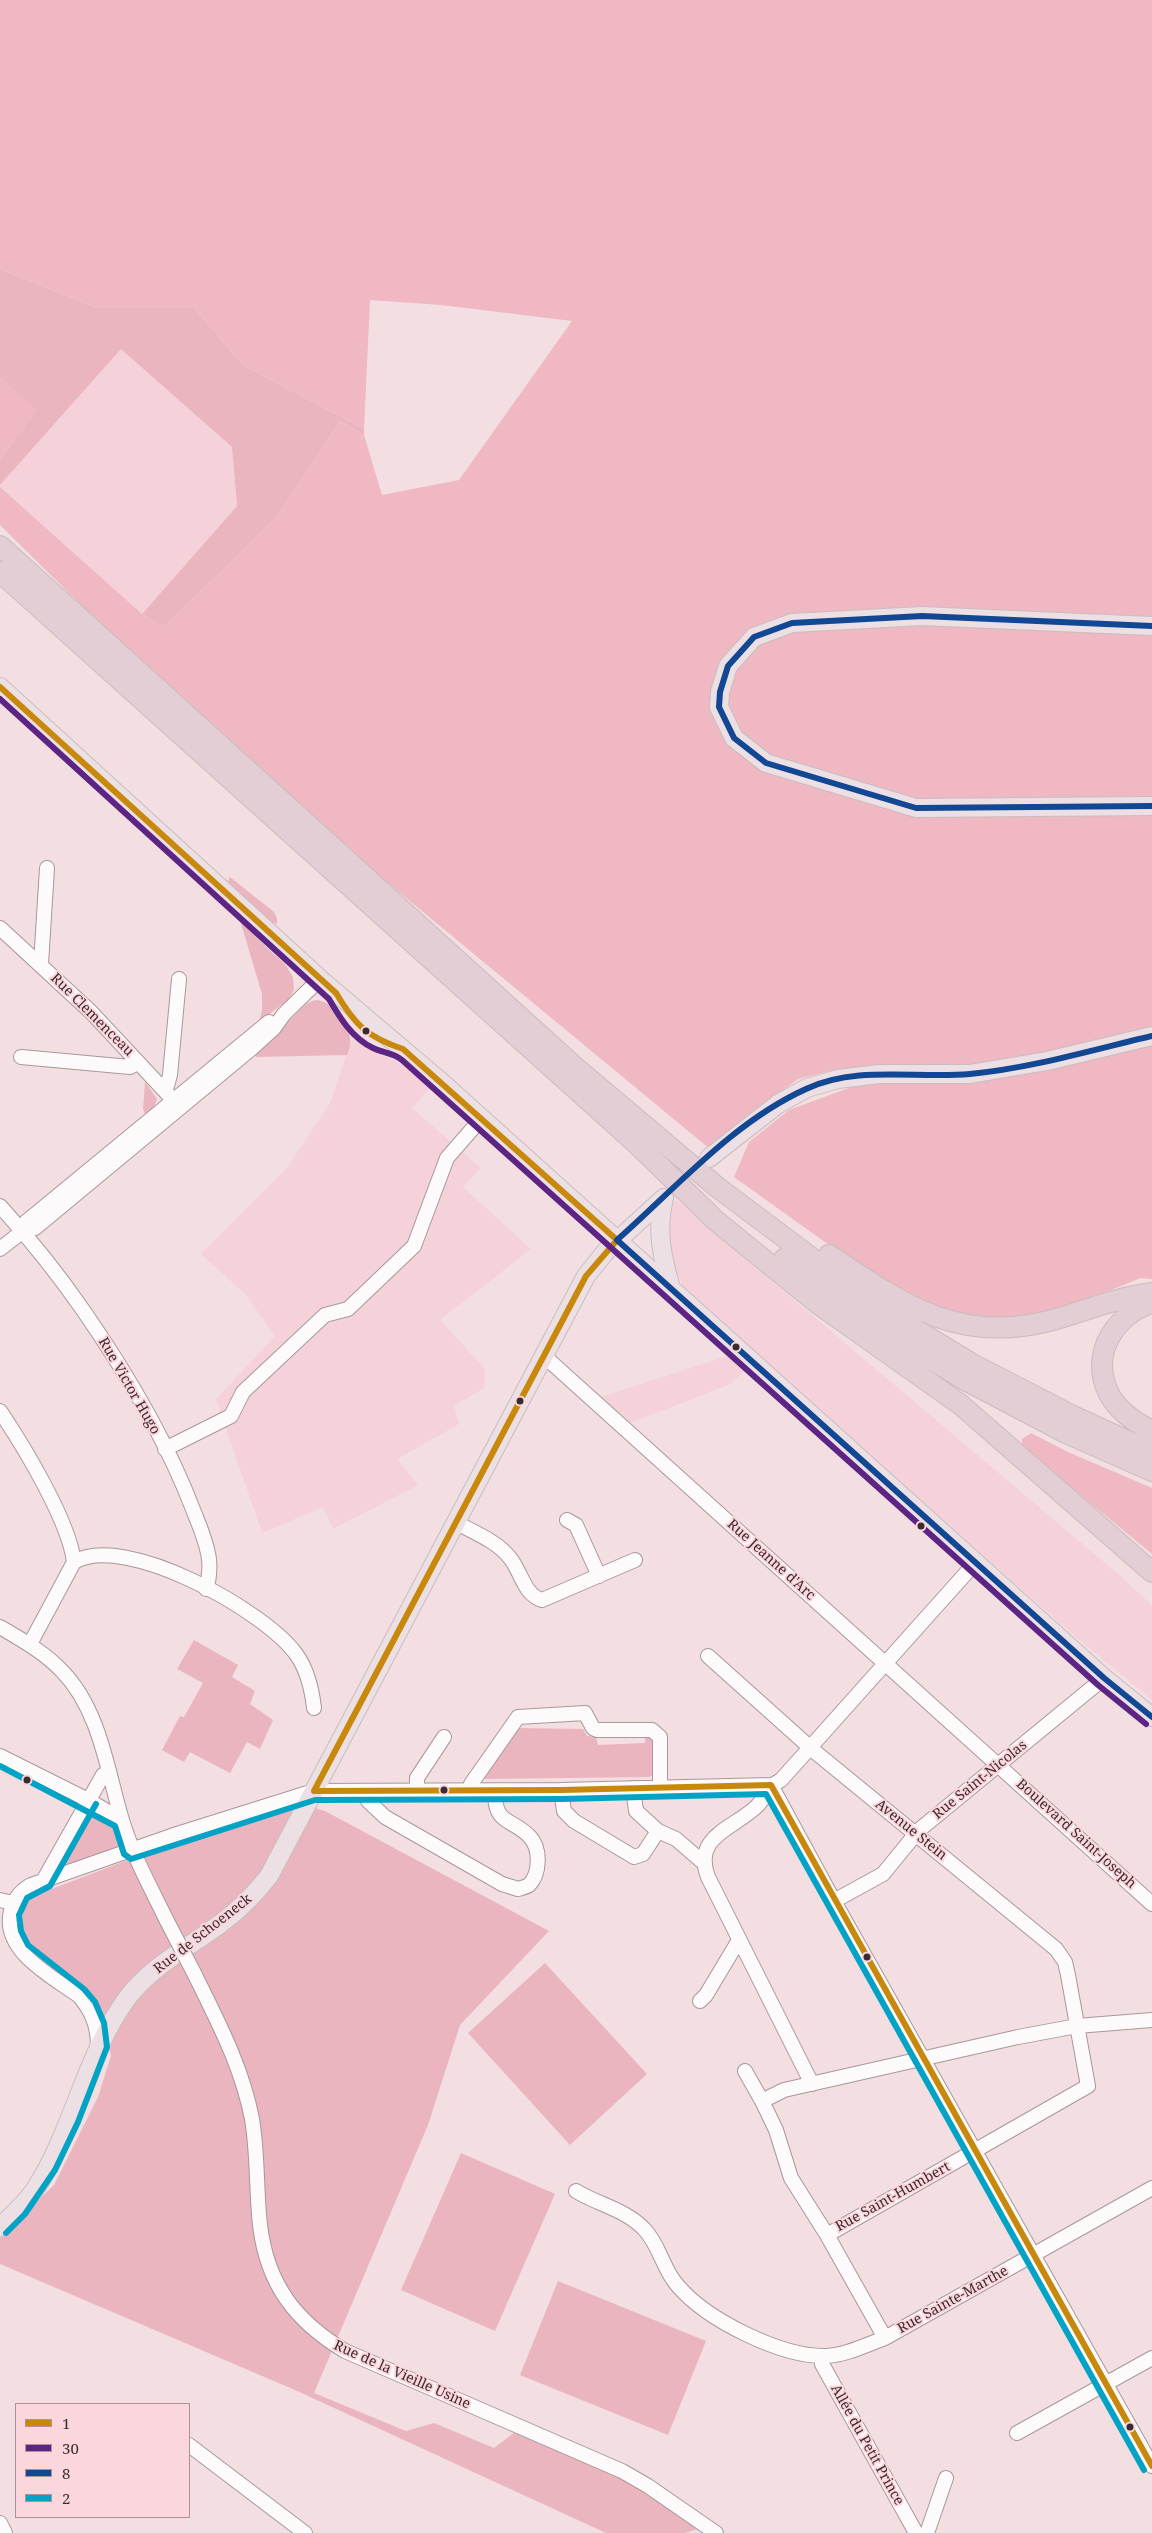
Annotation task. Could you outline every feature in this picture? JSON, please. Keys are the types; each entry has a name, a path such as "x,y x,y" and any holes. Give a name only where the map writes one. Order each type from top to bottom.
{"highway":[{"path":"0,546 576,1068 717,1187 873,1304 974,1365 1072,1416 1152,1452"},
{"path":"0,572 637,1144 715,1220 817,1303 961,1405 1152,1572"},
{"path":"637,1144 708,1202 862,1317 965,1380 1066,1433 1152,1472"},
{"path":"717,1187 782,1224 871,1283 906,1303 937,1318 964,1325 995,1329 1036,1324 1105,1304 1152,1293"},
{"path":"1152,1303 1135,1310 1116,1326 1106,1345 1102,1362 1106,1387 1118,1407 1142,1426 1152,1431"}],"main road":[{"path":"1152,626 922,616 792,623 754,637 728,666 720,692 719,707 734,738 766,763 916,808 1152,806"},
{"path":"0,687 320,979 408,1053 1104,1678 1152,1717"},
{"path":"709,1158 778,1104 807,1088 838,1079 880,1074 970,1074 1047,1061 1152,1036"},
{"name":"Rue de Schoeneck","path":"0,2227 20,2208 46,2171 98,2046 116,2014 143,1980 167,1960 219,1925 255,1894 269,1876 586,1276 617,1240 664,1198 659,1216 659,1233 662,1256 671,1288"}],"street":[{"path":"41,964 47,868"},
{"name":"Rue Clemenceau","path":"0,928 41,964 172,1098"},
{"path":"0,944 21,945"},
{"path":"172,1098 167,1086 170,1075 179,979"},
{"path":"0,1249 22,1231 35,1228 80,1184 138,1135 172,1098 196,1087 269,1033 284,1014 320,979"},
{"path":"21,1057 130,1066 138,1062"},
{"path":"165,1450 231,1416 243,1392 326,1315 348,1309 414,1246 447,1158 481,1119"},
{"name":"Rue Victor Hugo","path":"0,1206 82,1308 110,1351 165,1450 187,1494 205,1541 210,1560 206,1589"},
{"name":"Rue Jeanne d'Arc","path":"543,1356 999,1765"},
{"path":"0,1411 27,1456 60,1520 72,1548 71,1566 30,1644"},
{"path":"567,1520 576,1525 599,1576"},
{"path":"455,1522 504,1550 515,1563 530,1594 535,1598 546,1600 635,1560"},
{"path":"71,1566 84,1556 130,1558 161,1568 249,1611 285,1641 297,1655 307,1674 314,1708"},
{"path":"98,2046 96,2026 87,2005 79,1996 21,1951 10,1925 6,1902 21,1891 132,1850 284,1799 314,1792 561,1790 771,1785 781,1780 811,1748 976,1562"},
{"name":"Rue de la Vieille Usine","path":"0,1627 30,1644 62,1671 75,1687 100,1737 132,1850 221,2026 237,2065 245,2090 256,2146 258,2200 263,2242 272,2272 294,2310 319,2335 345,2351 622,2471 716,2533"},
{"name":"Avenue Stein","path":"708,1656 811,1748 1056,1949 1066,1969 1077,2026"},
{"name":"Rue Saint-Nicolas","path":"834,1901 883,1874 916,1834 1104,1678"},
{"path":"470,1791 474,1778 518,1717 586,1713 593,1728 597,1730 652,1730 660,1738 660,1788"},
{"path":"416,1791 417,1778 444,1738"},
{"path":"0,1756 88,1800 122,1820"},
{"name":"Boulevard Saint-Joseph","path":"999,1765 1152,1904"},
{"path":"44,1881 88,1800 103,1775 109,1770"},
{"path":"771,1785 757,1806 710,1842 705,1852 705,1864 739,1940 812,2084"},
{"path":"771,1785 922,2059 1152,2466"},
{"path":"633,1788 636,1811 658,1831 676,1839 705,1864"},
{"path":"366,1792 368,1801 385,1817 502,1884 518,1889 528,1885 537,1872 536,1847 530,1837 505,1821 499,1814 494,1800 495,1790"},
{"path":"561,1790 564,1811 574,1822 634,1857 642,1854 658,1831"},
{"path":"700,2001 706,1995 739,1940"},
{"path":"762,2101 784,2090 1077,2026 1152,2020"},
{"name":"Rue Saint-Humbert","path":"826,2234 1088,2086 1077,2026"},
{"path":"745,2071 779,2137 791,2178 826,2234 884,2338"},
{"name":"Rue Sainte-Marthe","path":"576,2191 594,2202 623,2213 645,2230 676,2285 703,2308 763,2341 800,2353 821,2356 840,2354 884,2338 1152,2188"},
{"name":"Allée du Petit Prince","path":"821,2356 822,2364 916,2533"},
{"path":"1017,2433 1152,2358"},
{"path":"190,2446 305,2533"},
{"path":"927,2533 946,2478"},
{"path":"0,2523 5,2533"}],"shaded area":[{"path":"0,0 1152,0 1152,1279 1141,1278 1064,1309 1015,1325 951,1317 892,1290 734,1177 749,1142 789,1110 857,1085 842,1068 798,1079 755,1111 710,1149 285,798 141,664 0,525 0,487 142,614 164,627 277,517 340,421 364,435 382,495 459,480 572,321 441,305 370,300 364,429 243,365 194,308 97,308 0,269"},
{"path":"0,269 97,308 194,308 243,365 364,429 364,435 340,421 277,517 164,627 142,614 237,506 232,447 121,349 0,485 0,461 36,410 0,378"},
{"path":"122,348 232,447 237,506 142,614 0,487"},
{"path":"0,378 37,409 0,461"},
{"path":"230,877 274,912 277,924 270,922 227,884"},
{"path":"240,920 285,964 293,977 294,990 289,999 259,1022 262,1011 262,994"},
{"path":"315,1000 334,1008 347,1026 350,1047 347,1055 256,1057 256,1054 306,1004"},
{"path":"352,1039 407,1067 430,1088 412,1108 481,1168 463,1187 531,1249 440,1320 485,1369 484,1388 454,1406 459,1424 397,1459 418,1485 333,1529 323,1507 262,1533 216,1399 275,1336 245,1294 201,1254 287,1168 330,1103"},
{"path":"145,1082 157,1099 154,1107 145,1114 143,1109"},
{"path":"676,1200 1118,1574 1152,1605 1152,1700 1070,1632 692,1299 673,1266 667,1241 671,1206"},
{"path":"727,1356 744,1371 731,1384 630,1423 601,1397"},
{"path":"1031,1433 1068,1452 1152,1488 1152,1554 1022,1447 1022,1439"},
{"path":"194,1640 238,1665 232,1677 255,1691 250,1704 273,1720 260,1749 247,1742 230,1773 190,1752 184,1762 162,1750 180,1716 184,1717 203,1683 177,1669"},
{"path":"518,1728 583,1729 587,1736 596,1737 598,1745 645,1743 645,1736 651,1737 654,1741 654,1774 649,1777 484,1779"},
{"path":"302,1804 325,1811 549,1931 460,2025 428,2125 314,2393 406,2431 434,2423 494,2448 519,2429 619,2471 705,2527 685,2533 606,2533 295,2390 0,2264 0,2238 54,2185 98,2097 111,2056 105,2034 65,1978 29,1947 23,1935 21,1923 24,1907 33,1896 128,1860"},
{"path":"91,1811 118,1823 124,1843 122,1848 64,1868 62,1865"},
{"path":"545,1963 647,2074 570,2145 468,2033"},
{"path":"461,2153 555,2194 495,2331 401,2290"},
{"path":"558,2281 706,2341 668,2435 520,2375"}],"transit line":[{"name":"8","path":"1152,626 922,616 792,623 754,637 728,666 720,692 719,707 734,738 766,763 916,808 1152,806"},
{"name":"1","path":"0,687 336,993 356,1022 380,1040 403,1049 617,1240"},
{"name":"30","path":"0,699 329,999 342,1020 359,1039 373,1048 402,1060 1098,1685 1146,1724"},
{"name":"8","path":"1152,1036 1016,1068 950,1075 866,1075 846,1077 806,1089 754,1119 706,1157 617,1240 1104,1678 1152,1717"},
{"name":"1","path":"314,1791 586,1276 617,1240"},
{"name":"2","path":"0,1766 115,1826 124,1854 131,1859 315,1800 561,1799 766,1794 1144,2470"},
{"name":"1","path":"314,1791 561,1790 771,1785 1152,2466"},
{"name":"2","path":"6,2233 25,2214 55,2170 78,2122 107,2047 104,2023 95,2002 84,1989 28,1945 21,1931 19,1915 27,1898 50,1886 96,1804"}]}
